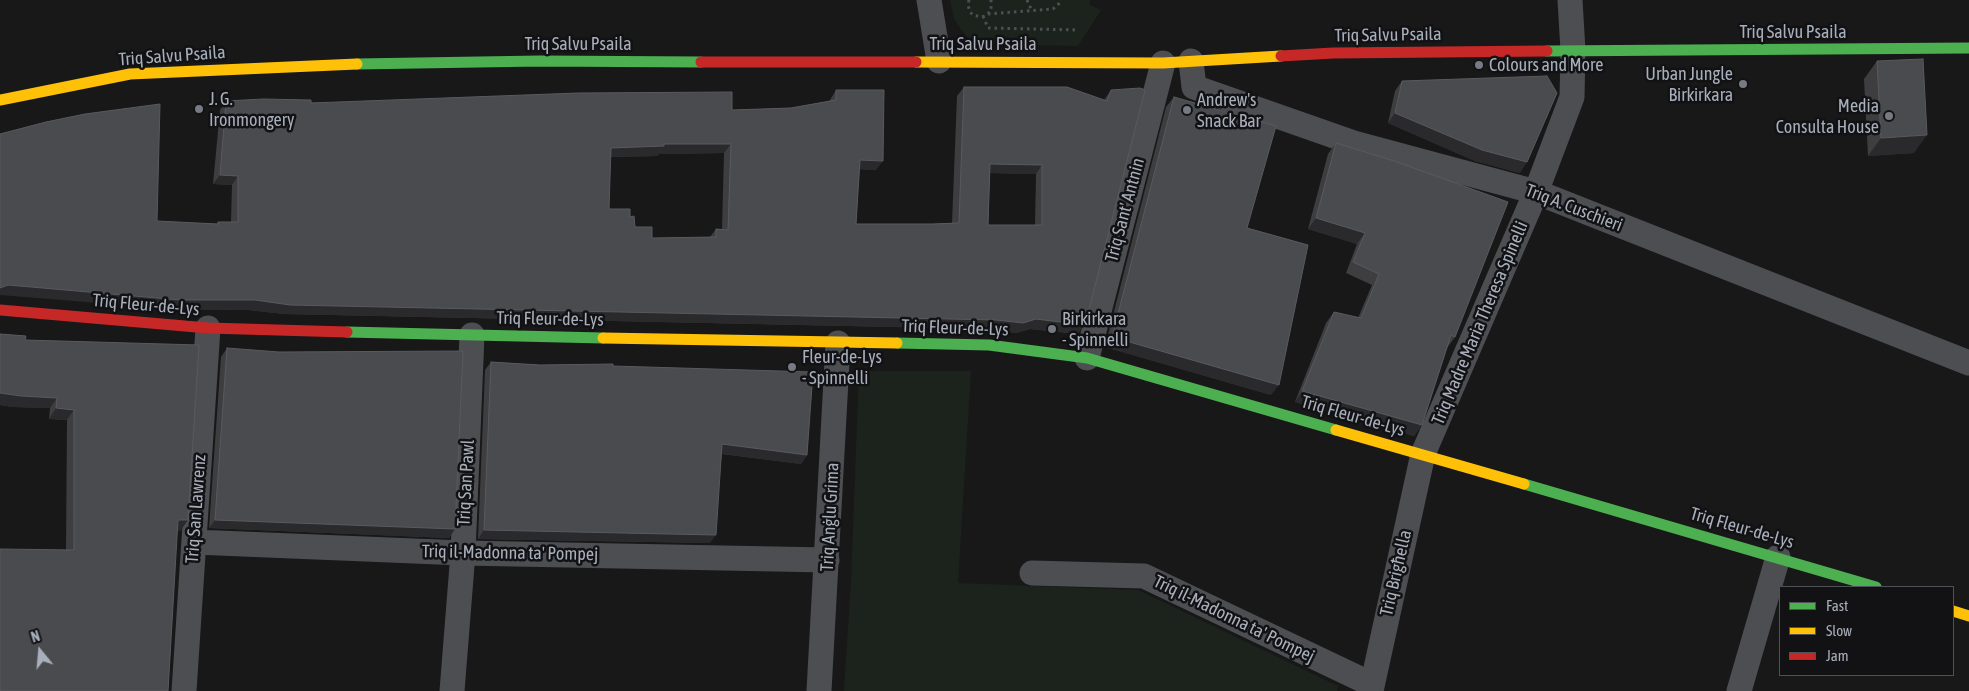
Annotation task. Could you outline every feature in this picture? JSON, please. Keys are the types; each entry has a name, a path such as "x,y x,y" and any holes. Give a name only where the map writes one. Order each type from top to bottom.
{"main road":[{"name":"Triq Salvu Psaila","path":"0,100 130,74 336,64 540,61 1163,63 1333,53 1969,48"},
{"name":"Triq Fleur-de-Lys","path":"0,310 208,328 989,346 1086,358 1423,454 1873,586"},
{"path":"1954,611 1969,616"}],"street":[{"path":"929,0 939,61"},
{"name":"Triq Madre Maria Theresa Spinelli","path":"1423,454 1536,192 1572,97 1573,51 1570,0"},
{"name":"Triq A. Cuschieri","path":"1191,61 1194,87 1354,143 1536,192 1969,364"},
{"name":"Triq Sant' Antnin","path":"1086,358 1163,63"},
{"name":"Triq San Lawrenz","path":"184,691 208,328"},
{"name":"Triq San Pawl","path":"452,691 463,553 472,335"},
{"name":"Triq Anġlu Grima","path":"819,691 838,343"},
{"name":"Triq Brigħella","path":"1371,688 1423,454"},
{"name":"Triq il-Madonna ta' Pompej","path":"194,542 463,553 827,560"},
{"path":"1739,691 1778,557"},
{"name":"Triq il-Madonna ta' Pompej","path":"1032,573 1144,576 1371,688"}],"path":[{"path":"969,0 970,12 977,17 988,14 1053,9 1062,1"},
{"path":"988,14 992,7 992,0"},
{"path":"1027,0 1032,11"},
{"path":"983,16 988,28 1079,30"}],"shaded area":[{"path":"950,0 1090,0 1090,5 1101,10 1078,46 982,44 966,36 954,19"},
{"path":"859,371 971,371 958,583 1138,590 1338,686 1337,691 844,691 851,582"}],"building":[{"path":"1923,59 1927,135 1881,138 1877,61"},
{"path":"1547,76 1557,93 1527,162 1482,150 1395,113 1402,81"},
{"path":"964,87 1067,87 1107,101 1111,90 1140,88 1145,90 1085,325 1036,319 1023,323 996,320 290,305 255,300 180,300 8,285 0,288 0,134 85,114 160,104 157,221 218,224 218,222 238,222 238,176 220,175 226,101 263,99 311,100 311,103 578,93 732,92 732,110 791,108 836,100 836,90 884,90 883,161 860,160 856,224 959,223","holes":["664,144 731,144 728,230 716,229 716,237 652,238 652,227 635,227 634,216 630,217 630,209 609,209 611,148 664,146","990,164 1042,165 1042,225 988,225"]},
{"path":"1174,97 1276,126 1247,228 1308,245 1279,385 1112,337"},
{"path":"1336,143 1394,161 1508,202 1455,337 1451,335 1422,425 1302,391 1334,312 1361,318 1379,274 1353,262 1365,233 1316,218"},
{"path":"0,334 26,336 25,340 199,345 188,520 178,520 168,691 0,691 0,549 74,550 74,410 56,408 57,398 0,393"},
{"path":"227,348 279,352 463,351 455,529 215,520"},
{"path":"491,362 540,365 613,364 613,366 813,372 807,455 722,444 716,535 484,530"}],"traffic: fast":[{"path":"1547,51 1969,48"},
{"path":"357,64 540,61 701,62"},
{"path":"347,332 603,338"},
{"path":"897,343 989,345 1087,358 1336,430"},
{"path":"1524,484 1873,586"}],"traffic: slow":[{"path":"916,62 1163,63 1281,56"},
{"path":"0,100 130,74 357,64"},
{"path":"603,338 897,343"},
{"path":"1336,430 1524,484"},
{"path":"1954,611 1969,616"}],"traffic: jam":[{"path":"1281,56 1333,53 1547,51"},
{"path":"701,62 916,62"},
{"path":"0,310 208,328 347,332"}],"place":[{"name":"Colours and More","path":"1479,65"},
{"name":"Urban Jungle Birkirkara","path":"1743,84"},
{"name":"J. G. Ironmongery","path":"199,109"},
{"name":"Andrew's Snack Bar","path":"1187,110"},
{"name":"Media Consulta House","path":"1889,116"},
{"name":"Birkirkara - Spinnelli","path":"1052,329"},
{"name":"Fleur-de-Lys - Spinnelli","path":"792,367"}]}
